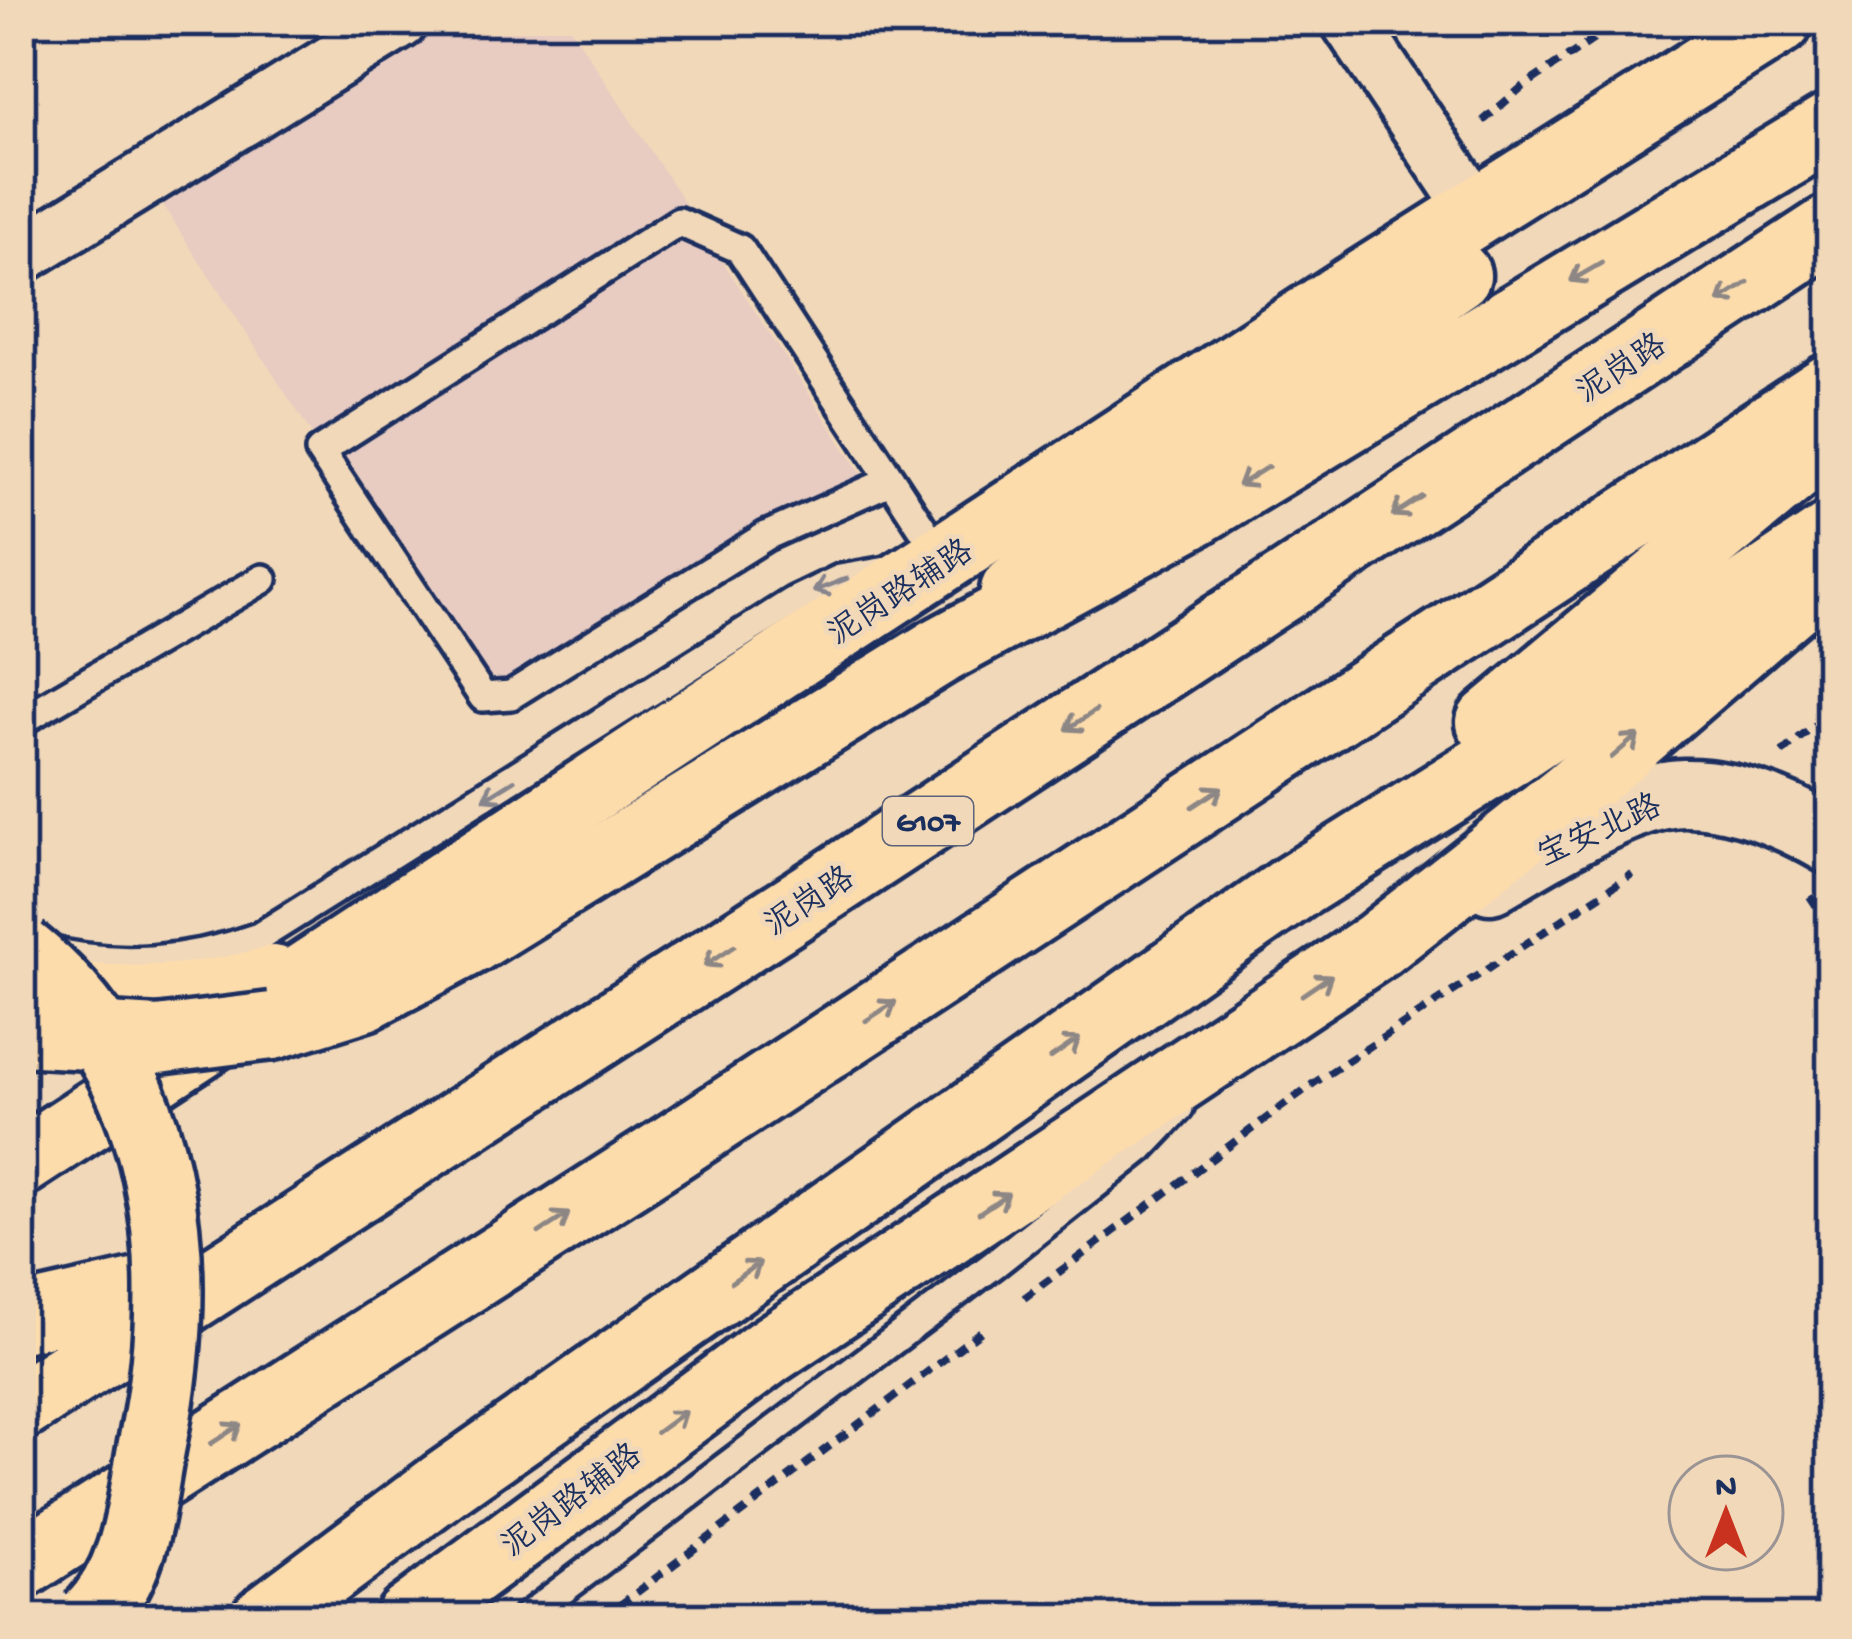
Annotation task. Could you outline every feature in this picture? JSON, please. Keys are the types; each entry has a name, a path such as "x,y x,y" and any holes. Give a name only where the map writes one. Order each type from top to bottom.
{"main road":[{"name":"泥岗路辅路","path":"21,1162 1779,21"},
{"path":"938,652 1089,530 1478,262 1720,60"},
{"path":"21,1031 158,1040 272,1026 364,998 470,941 938,652 1194,513 1831,127"},
{"name":"泥岗路","path":"21,1406 1831,228"},
{"path":"21,1565 672,1148 1831,388"},
{"path":"1295,887 1816,449 1831,429"},
{"path":"266,1618 444,1485 1295,887 1509,753 1831,536"},
{"name":"泥岗路辅路","path":"410,1618 769,1351 1378,945 1567,796 1831,569"},
{"path":"21,947 77,1005 118,1065 152,1145 167,1224 168,1350 142,1527 91,1618"},
{"path":"21,988 148,1000 221,994 316,967"},
{"path":"21,1319 232,1271"}],"street":[{"path":"21,255 400,21"},
{"path":"1349,21 1477,214"},
{"name":"宝安北路","path":"1378,945 1556,842 1641,803 1681,793 1742,802 1797,820 1831,840"}],"lane":[{"path":"21,947 123,961 202,953 259,937 819,587 840,579 944,562 740,250 679,222 320,452 483,697 511,694 766,536 890,481"},
{"path":"21,721 262,579"},
{"path":"525,1618 1141,1148 1261,1023"}],"path":[{"path":"1483,121 1521,88 1621,21"},
{"path":"1781,753 1831,712"},
{"path":"1020,1301 1313,1084 1647,865"},
{"path":"603,1618 1002,1315"}],"shaded area":[{"path":"445,21 566,21 863,477 496,715 162,204"}]}
